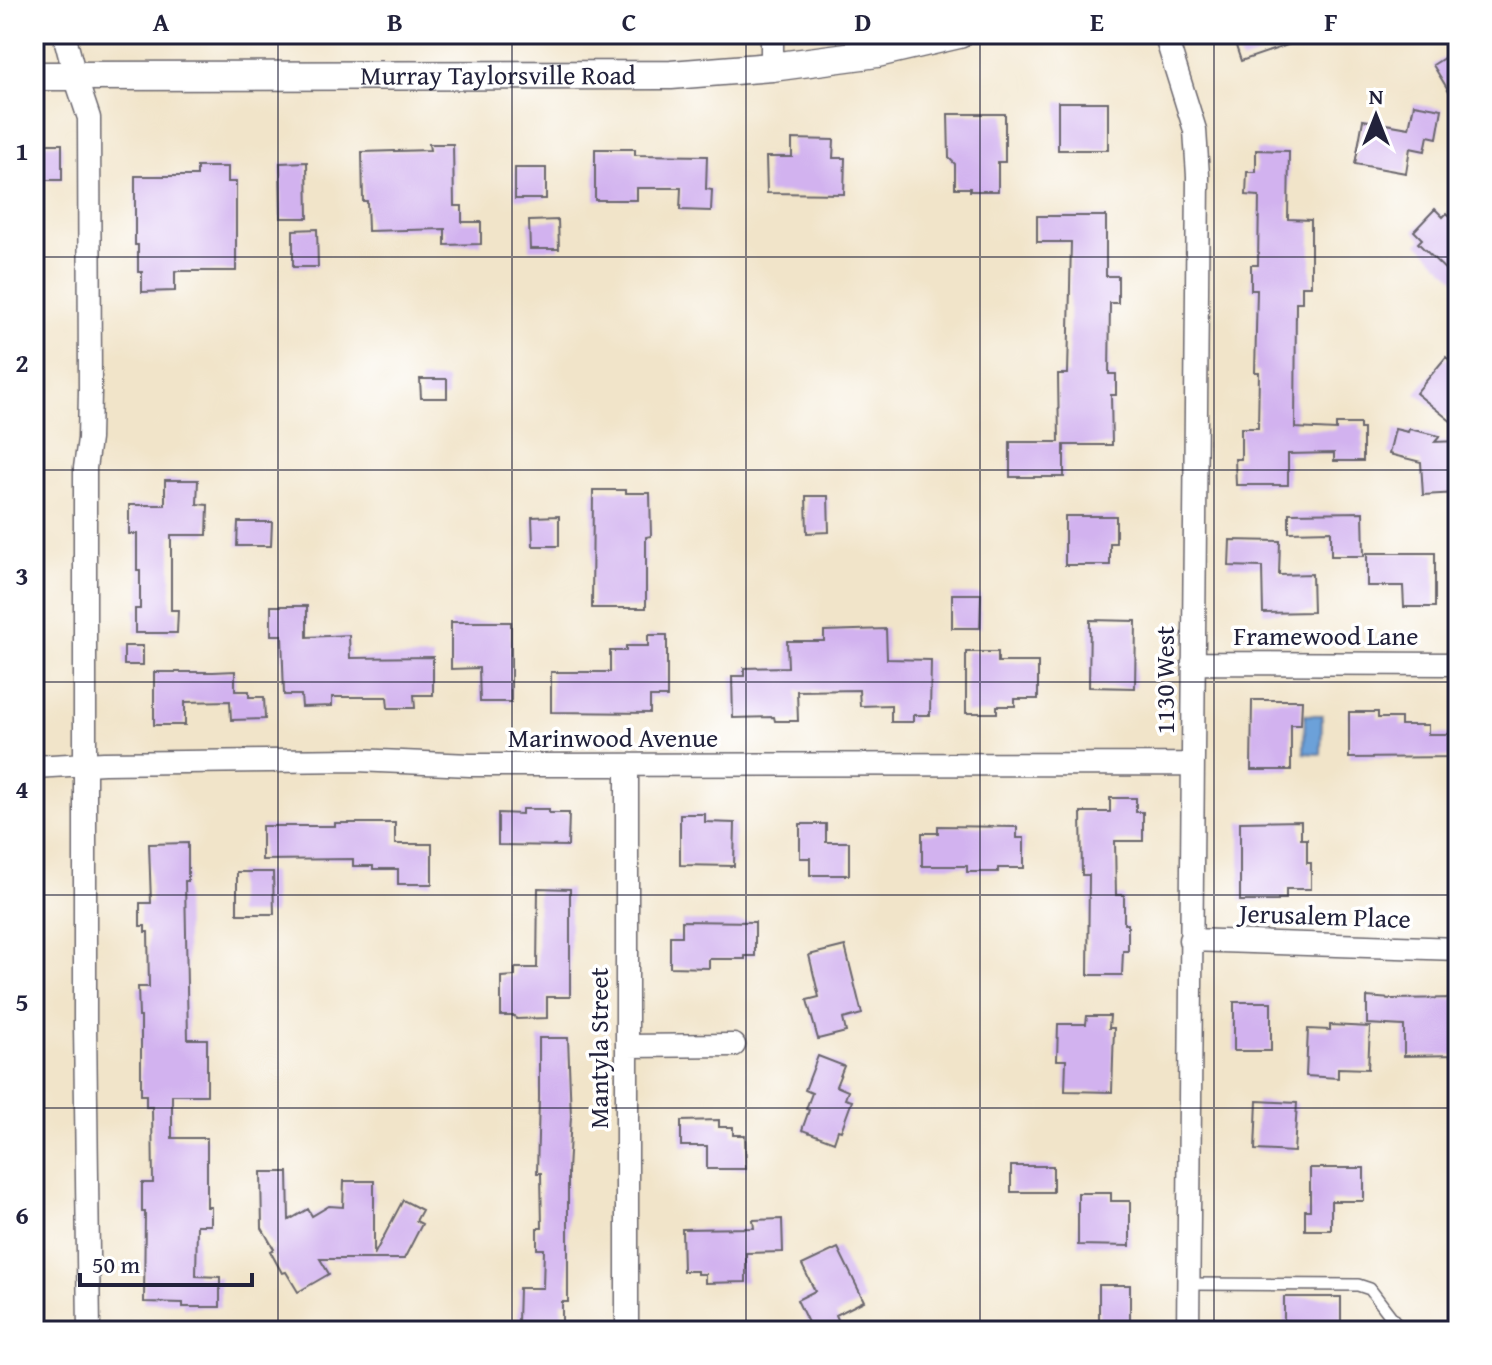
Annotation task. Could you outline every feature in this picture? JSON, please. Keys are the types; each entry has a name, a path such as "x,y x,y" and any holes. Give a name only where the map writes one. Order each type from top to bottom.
{"street":[{"path":"64,34 89,118 89,439 85,468 85,1026 89,1331"},
{"path":"772,34 772,67"},
{"name":"Murray Taylorsville Road","path":"34,76 671,75 772,67 877,53 959,34"},
{"name":"1130 West","path":"1165,34 1189,108 1198,152 1188,1331"},
{"name":"Framewood Lane","path":"1193,663 1458,664"},
{"name":"Marinwood Avenue","path":"34,767 357,760 470,765 1192,764"},
{"name":"Mantyla Street","path":"627,765 627,1331"},
{"name":"Jerusalem Place","path":"1190,940 1458,949"},
{"path":"627,1046 734,1045"}],"lane":[{"path":"1189,1284 1358,1285 1370,1289 1402,1331"}],"water":[{"path":"1305,715 1322,715 1321,754 1304,753"}],"building":[{"path":"1232,34 1310,34 1311,37 1241,61"},
{"path":"1458,49 1458,106 1433,65"},
{"path":"1058,102 1108,102 1108,150 1058,150"},
{"path":"1414,104 1442,109 1437,138 1428,136 1425,151 1410,148 1406,173 1355,164 1363,120 1409,128"},
{"path":"948,114 1005,114 1005,162 998,162 998,191 955,188 955,164 949,158"},
{"path":"792,139 834,140 833,158 845,158 844,194 767,193 766,157 792,157"},
{"path":"34,144 62,144 62,180 34,180"},
{"path":"429,144 453,144 454,206 462,206 462,222 481,222 481,244 445,245 445,229 368,231 367,201 363,201 362,152 430,150"},
{"path":"595,149 635,149 635,155 707,156 706,189 712,190 711,211 680,210 681,188 637,188 637,200 595,200"},
{"path":"1256,150 1289,151 1288,219 1311,220 1311,286 1302,286 1302,302 1296,302 1295,428 1336,430 1336,424 1360,424 1360,429 1363,429 1363,461 1334,461 1334,453 1288,454 1288,485 1236,485 1235,459 1241,459 1241,428 1258,428 1259,372 1255,372 1257,290 1251,290 1251,265 1258,265 1259,196 1246,195 1247,172 1256,172"},
{"path":"307,162 308,218 281,218 280,163"},
{"path":"197,167 228,167 228,182 236,182 236,271 178,271 175,272 175,291 142,292 138,245 135,245 135,176 197,176"},
{"path":"515,168 546,168 546,199 515,199"},
{"path":"1435,209 1443,217 1447,213 1458,224 1458,282 1418,243 1422,239 1414,231"},
{"path":"1037,216 1106,216 1106,276 1118,276 1118,303 1110,303 1109,374 1116,374 1116,395 1111,395 1112,445 1064,445 1064,477 1010,477 1010,442 1059,442 1058,374 1068,374 1071,242 1037,242"},
{"path":"558,220 559,249 530,249 529,221"},
{"path":"317,229 318,267 293,267 293,230"},
{"path":"1446,357 1458,367 1458,427 1416,393"},
{"path":"420,379 447,379 447,398 421,398"},
{"path":"1395,429 1440,436 1435,442 1458,441 1458,493 1423,495 1421,462 1389,454"},
{"path":"165,480 198,480 197,504 208,505 207,535 171,535 171,610 178,610 177,633 135,633 135,609 140,609 140,570 137,570 137,534 129,534 129,505 165,505"},
{"path":"593,490 650,493 651,536 646,537 646,608 592,608"},
{"path":"806,496 828,496 829,532 807,533"},
{"path":"1363,512 1364,556 1331,556 1331,531 1289,532 1289,513"},
{"path":"559,516 559,546 533,546 532,517"},
{"path":"1065,516 1116,516 1116,543 1110,543 1110,565 1065,565"},
{"path":"238,522 272,522 271,546 237,546"},
{"path":"1230,540 1280,541 1279,575 1312,574 1313,612 1263,613 1262,567 1229,566"},
{"path":"1367,553 1435,553 1435,607 1404,607 1403,586 1367,586"},
{"path":"952,594 981,594 980,628 952,628"},
{"path":"271,606 307,606 307,637 349,635 350,658 433,657 433,695 414,695 415,708 388,708 387,697 332,697 332,706 302,707 301,695 284,695 282,635 271,635"},
{"path":"1090,620 1136,621 1135,688 1089,687"},
{"path":"451,622 511,622 511,702 480,702 479,668 451,669"},
{"path":"886,629 887,659 931,660 930,715 913,715 913,722 891,722 891,705 860,706 859,690 797,691 798,721 775,721 774,717 733,718 732,676 744,676 744,668 788,667 787,641 824,641 824,631"},
{"path":"648,635 667,635 667,697 650,697 650,713 551,712 551,672 610,672 610,651 626,651 626,646 648,646"},
{"path":"124,646 143,646 143,665 124,665"},
{"path":"966,652 998,652 998,662 1038,662 1038,699 1015,699 1015,706 997,706 997,713 966,713"},
{"path":"235,671 235,691 249,691 249,697 264,697 265,719 231,720 230,701 185,702 185,725 154,725 154,672"},
{"path":"1252,700 1302,700 1301,725 1291,725 1291,770 1251,770"},
{"path":"1349,712 1378,712 1378,718 1401,718 1401,725 1428,725 1428,734 1458,734 1458,757 1349,758"},
{"path":"1110,798 1136,798 1136,812 1143,812 1143,841 1115,841 1116,895 1124,895 1124,924 1128,924 1128,951 1123,951 1122,975 1088,975 1089,875 1082,875 1081,812 1110,812"},
{"path":"522,809 569,813 568,846 498,845 498,813 522,814"},
{"path":"680,814 705,814 705,822 735,823 734,866 680,865"},
{"path":"1301,821 1301,839 1307,839 1307,863 1311,863 1311,889 1286,889 1286,899 1278,901 1240,901 1240,822"},
{"path":"335,823 395,823 395,844 432,844 432,884 398,884 398,869 353,866 353,859 262,860 262,826 335,826"},
{"path":"800,824 826,824 826,842 849,842 849,875 810,875 810,858 800,858"},
{"path":"938,826 1017,827 1017,838 1024,838 1024,868 967,872 967,866 922,866 922,833 938,833"},
{"path":"188,843 188,881 185,881 188,1039 207,1039 207,1095 172,1095 172,1138 207,1138 207,1207 211,1207 211,1225 197,1225 196,1276 220,1277 220,1307 183,1307 183,1303 144,1302 145,1212 142,1212 142,1183 153,1183 152,1107 146,1107 146,1095 141,1095 138,987 149,987 148,932 145,932 145,926 140,926 140,903 151,903 149,844"},
{"path":"237,872 273,872 274,914 237,914"},
{"path":"538,888 570,889 570,997 547,997 547,1018 501,1016 501,977 515,976 515,968 537,968"},
{"path":"682,921 755,922 755,956 709,959 709,968 670,967 670,936 682,936"},
{"path":"845,946 862,1014 843,1019 846,1032 818,1039 807,1000 819,997 809,955"},
{"path":"1367,997 1458,998 1458,1055 1404,1056 1404,1026 1367,1024"},
{"path":"1234,1002 1271,1002 1271,1051 1234,1051"},
{"path":"1087,1016 1110,1016 1109,1028 1114,1028 1112,1092 1065,1091 1066,1060 1057,1060 1058,1024 1086,1024"},
{"path":"1330,1025 1370,1027 1368,1069 1338,1068 1338,1078 1306,1076 1308,1029 1330,1030"},
{"path":"539,1038 568,1038 571,1116 568,1302 562,1302 562,1322 518,1322 519,1288 543,1288 544,1249 537,1249 537,1228 542,1228 541,1173 537,1173"},
{"path":"818,1056 844,1066 836,1086 848,1091 845,1099 852,1101 834,1142 802,1130 812,1093 805,1090"},
{"path":"1257,1101 1297,1103 1294,1152 1255,1150"},
{"path":"719,1120 719,1127 733,1127 733,1135 745,1135 746,1169 707,1169 707,1146 681,1146 681,1121"},
{"path":"1011,1166 1053,1166 1053,1192 1011,1192"},
{"path":"1310,1168 1364,1168 1364,1201 1331,1201 1331,1230 1305,1230 1305,1210 1310,1210"},
{"path":"261,1172 288,1172 289,1220 308,1209 312,1216 329,1206 343,1207 344,1181 374,1181 374,1255 403,1200 422,1210 416,1221 422,1224 404,1259 320,1259 329,1274 298,1292 286,1272 282,1273 270,1251 274,1249 262,1228"},
{"path":"1078,1193 1111,1193 1111,1201 1130,1201 1130,1246 1078,1245"},
{"path":"782,1219 783,1252 746,1253 746,1282 705,1283 705,1274 683,1271 682,1229 754,1228 753,1220"},
{"path":"838,1248 864,1301 836,1315 843,1331 812,1331 797,1300 815,1291 802,1265"},
{"path":"1099,1285 1130,1285 1130,1325 1099,1325"},
{"path":"1284,1297 1341,1297 1341,1331 1284,1331"}]}
